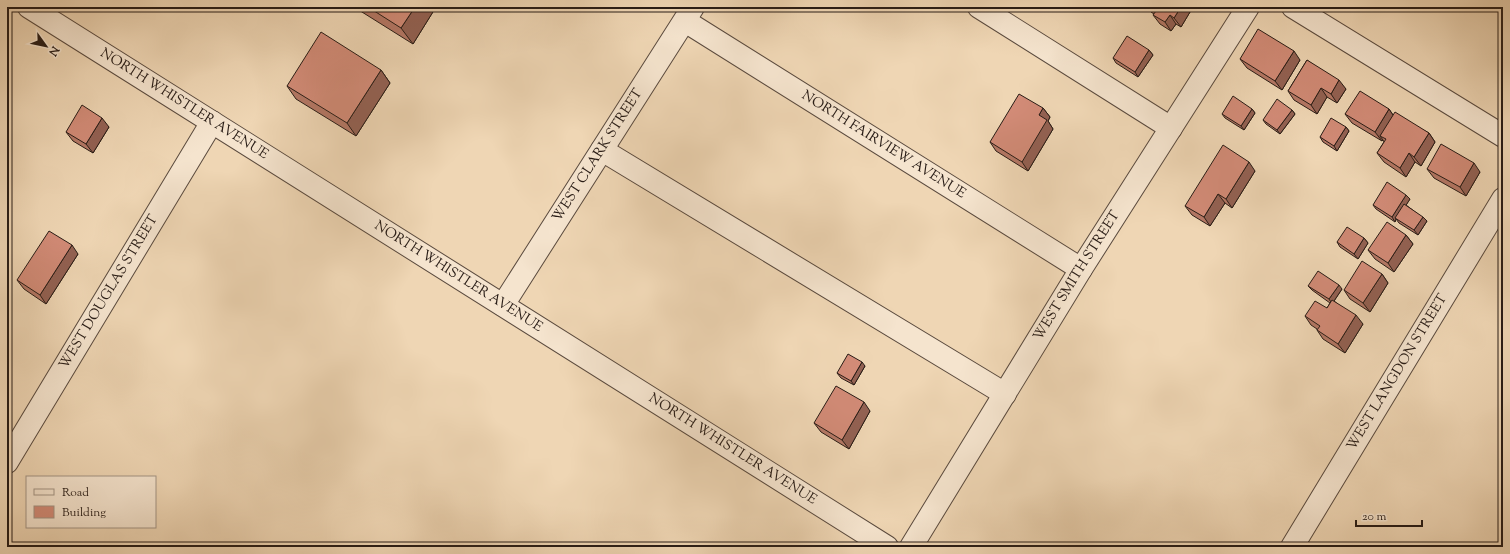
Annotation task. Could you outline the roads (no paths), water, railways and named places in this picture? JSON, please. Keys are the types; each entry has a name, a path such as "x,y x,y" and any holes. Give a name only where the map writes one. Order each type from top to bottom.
{"street":[{"path":"979,7 1171,128"},
{"name":"WEST SMITH STREET","path":"911,547 1082,269 1248,7"},
{"path":"1293,7 1503,136"},
{"name":"NORTH WHISTLER AVENUE","path":"38,9 212,122 887,547"},
{"name":"WEST CLARK STREET","path":"503,305 689,14"},
{"name":"NORTH FAIRVIEW AVENUE","path":"689,14 1082,269"},
{"name":"WEST DOUGLAS STREET","path":"7,462 212,122"},
{"path":"602,150 1005,394"},
{"name":"WEST LANGDON STREET","path":"1292,547 1503,199"}]}
